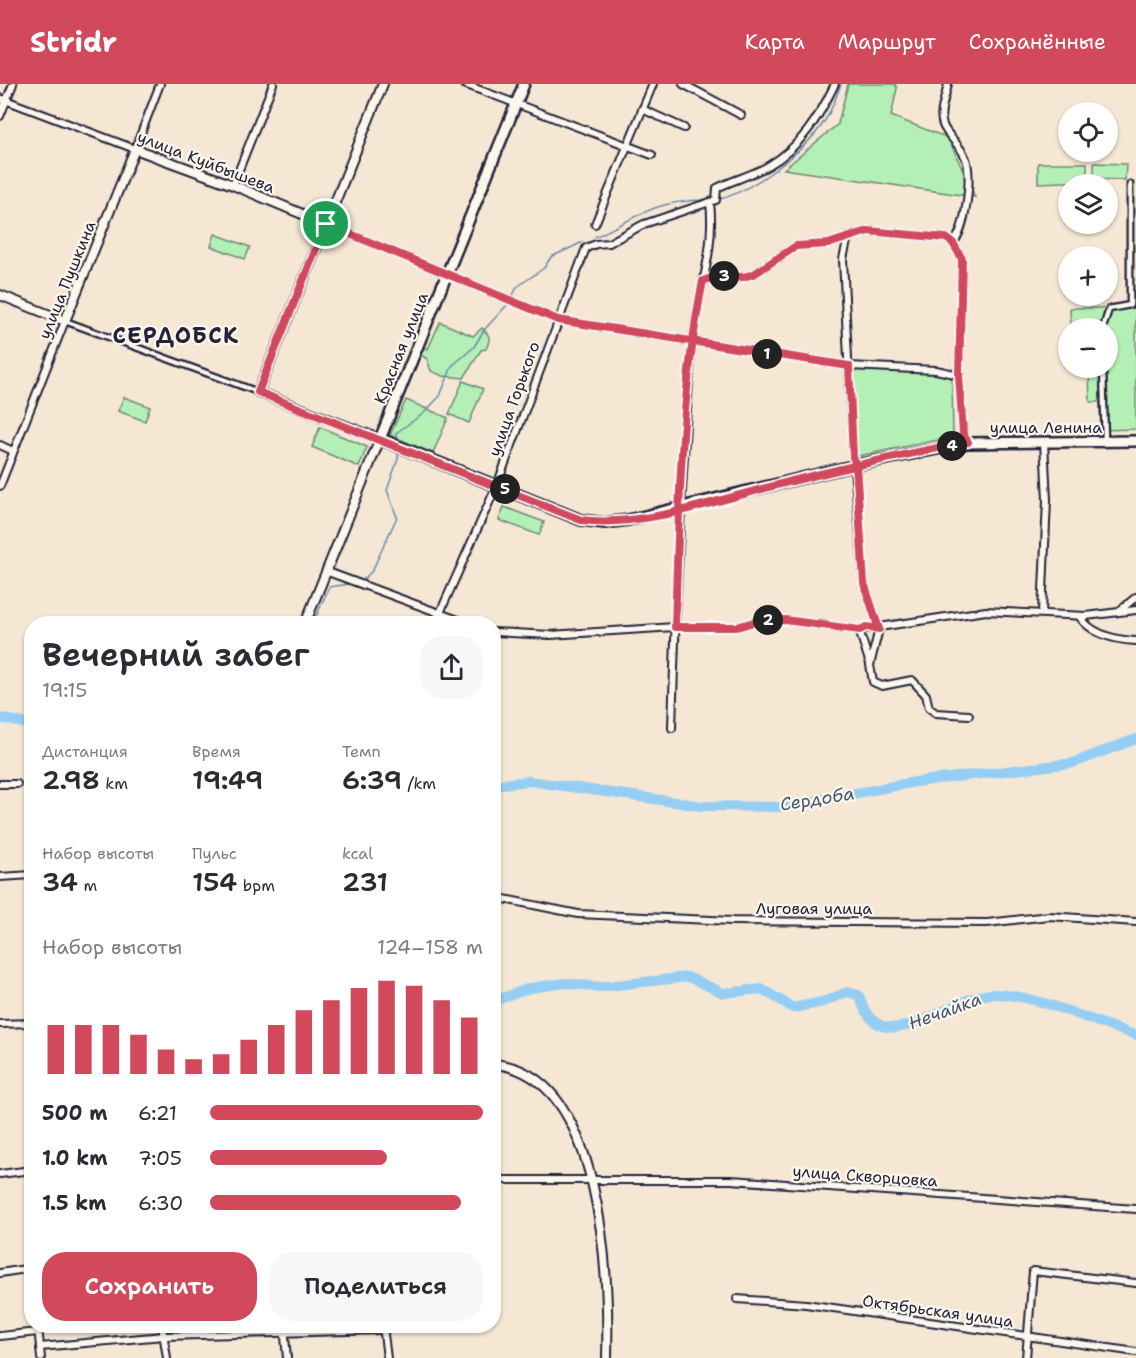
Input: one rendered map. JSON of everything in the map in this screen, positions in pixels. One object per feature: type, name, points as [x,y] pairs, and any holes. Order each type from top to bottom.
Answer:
[{"type":"main road","name":"Красная улица","points":[[380,439],[524,84]]},
{"type":"main road","name":"улица Ленина","points":[[380,439],[581,520],[605,523],[679,509],[856,465],[968,442],[1136,441]]},
{"type":"street","points":[[0,116],[3,100],[13,84]]},
{"type":"street","name":"улица Пушкина","points":[[0,486],[160,84]]},
{"type":"street","points":[[233,185],[273,84]]},
{"type":"street","points":[[258,392],[383,84]]},
{"type":"street","points":[[464,84],[652,155]]},
{"type":"street","points":[[595,224],[626,144],[653,84]]},
{"type":"street","points":[[683,84],[741,115]]},
{"type":"street","points":[[672,728],[679,509],[692,342],[708,256],[712,202],[717,188],[767,167],[798,142],[819,116],[835,84]]},
{"type":"street","points":[[948,84],[942,112],[943,125],[956,140],[966,160],[968,186],[960,236],[953,243]]},
{"type":"street","name":"улица Куйбышева","points":[[3,100],[233,185],[558,320],[849,366],[936,370],[959,375]]},
{"type":"street","points":[[642,109],[684,128]]},
{"type":"street","points":[[1106,318],[1109,309],[1130,305],[1130,184]]},
{"type":"street","name":"улица Горького","points":[[440,614],[497,485],[586,248],[609,243],[644,224],[712,202]]},
{"type":"street","points":[[703,281],[719,275],[743,277],[754,274],[796,246],[828,244],[868,231],[946,238],[953,243],[962,259],[959,375],[963,434],[968,442]]},
{"type":"street","points":[[848,237],[843,259],[864,583],[879,629],[870,664]]},
{"type":"street","name":"улица Ленина","points":[[0,295],[380,439]]},
{"type":"street","points":[[1103,378],[1105,442]]},
{"type":"street","name":"Красная улица","points":[[309,616],[380,439]]},
{"type":"street","points":[[1042,613],[1047,500],[1044,442]]},
{"type":"street","points":[[0,445],[13,451]]},
{"type":"street","points":[[328,572],[446,616]]},
{"type":"street","points":[[1116,613],[1136,597]]},
{"type":"street","points":[[501,632],[550,635],[675,627],[737,627],[757,621],[785,620],[860,630],[866,627],[879,629],[986,610],[1027,615],[1042,613],[1079,616],[1136,610]]},
{"type":"street","points":[[1079,616],[1084,623],[1101,634],[1136,642]]},
{"type":"street","points":[[860,630],[873,682],[882,686],[912,680],[926,695],[929,708],[936,713],[969,716]]},
{"type":"street","points":[[0,784],[17,784]]},
{"type":"street","points":[[0,878],[24,876]]},
{"type":"street","name":"Луговая улица","points":[[501,898],[578,915],[721,920],[987,923],[1049,916],[1136,922]]},
{"type":"street","points":[[0,1024],[24,1023]]},
{"type":"street","points":[[501,1066],[517,1069],[532,1077],[553,1097],[572,1126],[592,1180],[607,1285],[607,1358]]},
{"type":"street","points":[[0,1174],[24,1171]]},
{"type":"street","name":"улица Скворцовка","points":[[501,1180],[731,1179],[1136,1209]]},
{"type":"street","points":[[0,1273],[24,1269]]},
{"type":"street","points":[[1026,1358],[1033,1272],[1136,1283]]},
{"type":"street","name":"Октябрьская улица","points":[[736,1299],[806,1304],[1136,1352]]},
{"type":"street","points":[[0,1336],[24,1332]]},
{"type":"street","points":[[38,1333],[41,1358]]},
{"type":"street","points":[[163,1333],[167,1358]]},
{"type":"street","points":[[40,1347],[216,1333]]},
{"type":"street","points":[[285,1333],[287,1358]]},
{"type":"street","points":[[384,1333],[387,1358]]},
{"type":"green space","points":[[848,84],[895,84],[897,88],[891,116],[948,138],[975,197],[784,169],[838,124]]},
{"type":"green space","points":[[1038,163],[1087,163],[1087,174],[1058,174],[1058,182],[1038,183]]},
{"type":"green space","points":[[1094,163],[1126,164],[1125,180],[1118,180],[1118,174],[1094,174]]},
{"type":"green space","points":[[215,234],[250,247],[245,259],[211,246]]},
{"type":"green space","points":[[1070,308],[1136,308],[1136,429],[1101,430],[1100,402],[1090,402],[1089,378],[1118,378],[1118,318],[1070,318]]},
{"type":"green space","points":[[440,322],[473,336],[482,328],[488,335],[486,349],[481,350],[464,378],[443,376],[431,371],[427,359],[419,354],[422,347],[428,349]]},
{"type":"green space","points":[[852,370],[941,374],[952,378],[953,437],[853,457]]},
{"type":"green space","points":[[463,381],[483,389],[469,423],[449,414]]},
{"type":"green space","points":[[124,397],[150,407],[145,421],[118,411]]},
{"type":"green space","points":[[406,400],[448,418],[433,453],[390,435]]},
{"type":"green space","points":[[320,427],[367,447],[359,467],[312,447]]},
{"type":"green space","points":[[504,507],[544,522],[539,535],[499,520]]},
{"type":"waterway","points":[[717,200],[731,196],[761,180],[804,146],[827,118],[841,84]]},
{"type":"waterway","points":[[595,237],[647,211],[672,203],[706,200]]},
{"type":"waterway","points":[[511,299],[517,287],[544,268],[551,257],[583,242]]},
{"type":"waterway","points":[[396,440],[396,433],[424,413],[440,396],[452,366],[474,347],[484,330],[509,303]]},
{"type":"waterway","points":[[363,580],[372,571],[397,517],[387,490],[398,459],[398,452]]},
{"type":"waterway","points":[[316,616],[329,587],[350,584]]},
{"type":"waterway","name":"Сердоба","points":[[0,718],[24,723]]},
{"type":"waterway","name":"Сердоба","points":[[501,784],[529,781],[702,806],[783,807],[915,782],[1073,763],[1136,739]]},
{"type":"waterway","name":"Нечайка","points":[[501,998],[530,988],[565,983],[599,987],[688,977],[723,993],[762,989],[793,1008],[823,1002],[847,992],[859,995],[869,1016],[883,1026],[900,1027],[918,1022],[977,997],[995,994],[1049,1004],[1136,1035]]},
{"type":"district","name":"СЕРДОБСК","points":[[176,335]]},
{"type":"route","points":[[326,224],[258,392],[581,520],[605,523],[679,509],[856,465],[968,442],[963,434],[959,375],[962,259],[953,243],[946,238],[868,231],[828,244],[796,246],[754,274],[743,277],[719,275],[703,281],[692,342],[679,509],[675,627],[737,627],[757,621],[785,620],[860,630],[866,627],[879,629],[864,583],[856,465],[853,457],[849,366],[692,342],[558,320],[326,224]]}]
